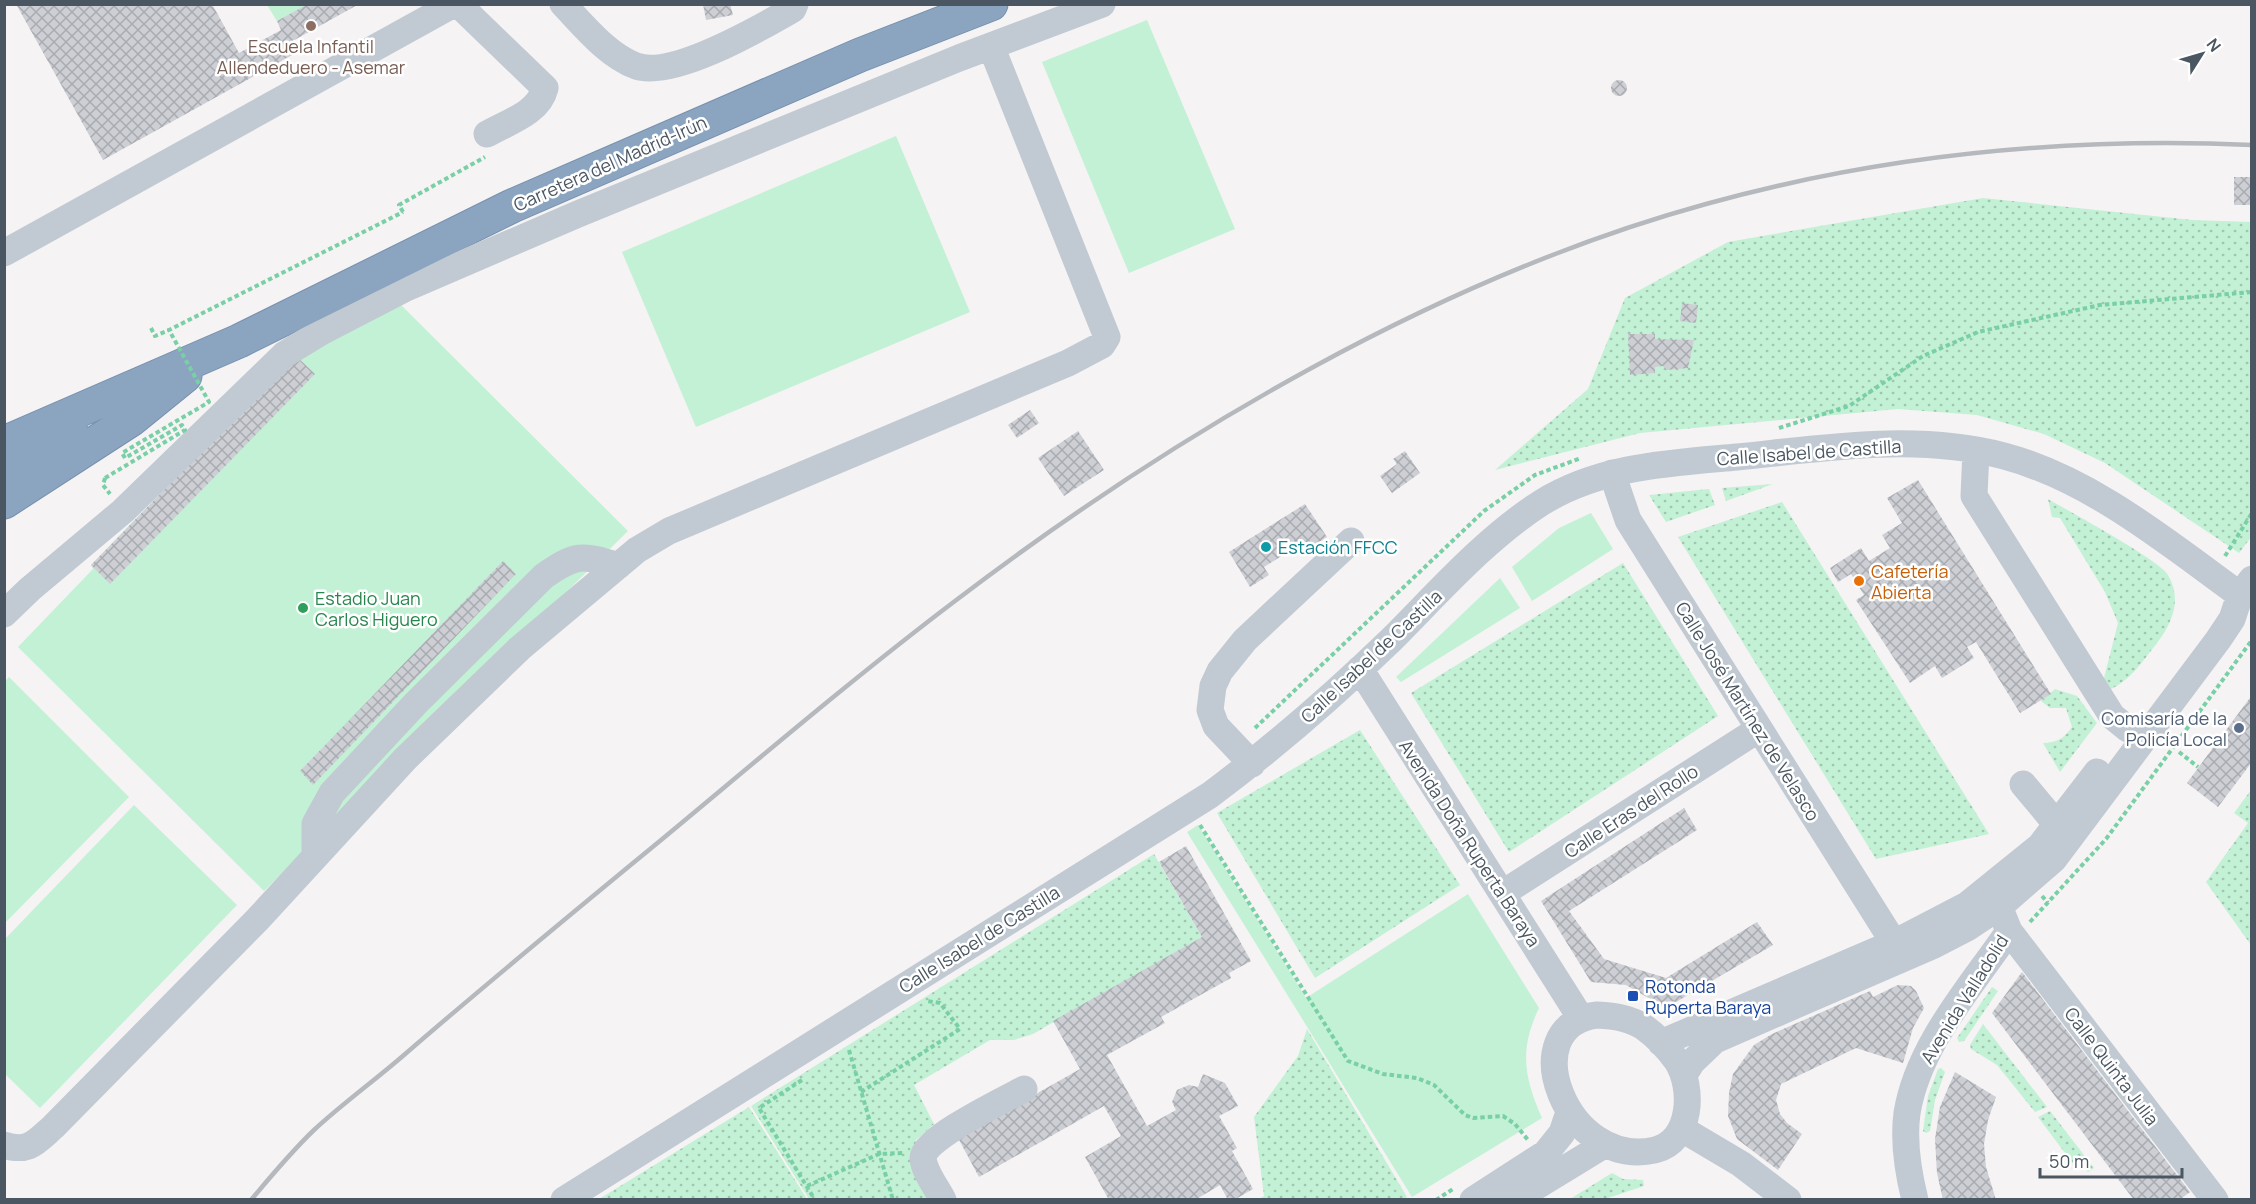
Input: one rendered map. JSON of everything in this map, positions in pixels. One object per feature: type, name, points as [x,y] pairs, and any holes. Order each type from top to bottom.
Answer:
[{"type":"highway","name":"Carretera del Madrid-Irún","points":[[239,341],[512,206],[860,55],[991,4]]},
{"type":"highway","points":[[4,471],[239,341]]},
{"type":"highway","points":[[4,443],[239,341]]},
{"type":"highway","points":[[4,502],[132,419],[203,361]]},
{"type":"street","points":[[4,253],[456,4],[545,88],[543,98],[532,110],[490,132]]},
{"type":"street","points":[[562,4],[602,44],[635,66],[653,70],[734,43],[793,9],[795,4]]},
{"type":"street","points":[[4,614],[30,589],[123,512],[285,354],[323,331],[406,288],[568,219],[991,46],[1102,4]]},
{"type":"street","points":[[4,1145],[18,1150],[31,1146],[53,1127],[257,920],[405,759],[519,648],[618,566],[669,531],[1068,363],[1102,345],[1107,337],[1052,183],[991,46]]},
{"type":"street","name":"Calle Isabel de Castilla","points":[[564,1200],[1210,795],[1252,764],[1360,669],[1486,547],[1520,518],[1571,487],[1612,473],[1666,464],[1862,444],[1920,444],[1976,450],[2007,457],[2068,481],[2246,587]]},
{"type":"street","points":[[1976,450],[1974,496],[2112,716],[2128,729]]},
{"type":"street","name":"Calle José Martínez de Velasco","points":[[1612,473],[1628,520],[1893,943]]},
{"type":"street","points":[[1252,764],[1216,726],[1210,710],[1213,686],[1220,671],[1245,640],[1351,541]]},
{"type":"street","points":[[315,857],[315,824],[332,793],[416,703],[544,576],[566,561],[586,555],[618,566]]},
{"type":"street","points":[[1661,1043],[1893,943],[1967,904],[1991,888],[2040,846],[2058,826],[2215,611],[2246,587]]},
{"type":"street","points":[[1684,1075],[1699,1053],[1715,1040],[1934,945],[1967,928],[2030,882],[2076,834],[2135,749],[2232,620],[2246,587]]},
{"type":"street","name":"Avenida Doña Ruperta Baraya","points":[[1360,669],[1580,1017]]},
{"type":"street","name":"Calle Eras del Rollo","points":[[1503,893],[1759,729]]},
{"type":"street","points":[[2023,784],[2058,826]]},
{"type":"street","name":"Avenida Valladolid","points":[[1915,1200],[1906,1150],[1907,1116],[1912,1091],[1920,1068],[1939,1033],[2016,941],[2000,906]]},
{"type":"street","name":"Calle Quinta Julia","points":[[2016,941],[2215,1200]]},
{"type":"street","points":[[1597,1015],[1623,1018],[1646,1029],[1661,1043],[1676,1060],[1684,1075],[1687,1109],[1682,1129],[1670,1143],[1658,1149],[1626,1151],[1604,1145],[1583,1130],[1569,1112],[1556,1080],[1554,1060],[1560,1040],[1568,1028],[1580,1017],[1597,1015]]},
{"type":"street","points":[[944,1200],[926,1167],[923,1155],[938,1138],[1024,1089]]},
{"type":"street","points":[[1464,1194],[1546,1154],[1562,1133],[1569,1112]]},
{"type":"street","points":[[1682,1129],[1742,1164],[1788,1200]]},
{"type":"street","points":[[1516,1199],[1604,1145]]},
{"type":"path","points":[[151,328],[155,336],[169,330],[403,212],[399,205],[502,148],[490,132]]},
{"type":"path","points":[[1778,429],[1849,406],[1923,356],[1978,332],[2100,305],[2252,292]]},
{"type":"path","points":[[105,478],[185,430],[182,425],[125,458],[122,453],[209,402],[169,330]]},
{"type":"path","points":[[2225,556],[2252,513]]},
{"type":"path","points":[[2016,941],[2031,939],[2028,925],[2106,839],[2252,640]]},
{"type":"path","points":[[2179,752],[2198,767]]},
{"type":"path","points":[[1210,795],[1214,803],[1212,809],[1199,821],[1201,829],[1348,1060],[1383,1074],[1418,1078],[1434,1085],[1465,1115],[1473,1118],[1503,1116],[1515,1124],[1529,1142]]},
{"type":"path","points":[[2030,882],[2048,903]]},
{"type":"path","points":[[861,1092],[960,1029],[940,1003],[929,1000],[919,1006]]},
{"type":"path","points":[[839,1057],[859,1044]]},
{"type":"path","points":[[849,1050],[893,1200]]},
{"type":"path","points":[[809,1076],[759,1108],[815,1200]]},
{"type":"path","points":[[1520,1148],[1538,1136]]},
{"type":"path","points":[[807,1186],[879,1154],[923,1155]]},
{"type":"path","points":[[1436,1200],[1464,1194]]},
{"type":"green space","points":[[267,5],[308,5],[277,21]]},
{"type":"green space","points":[[1147,20],[1235,229],[1129,273],[1042,62]]},
{"type":"green space","points":[[896,136],[970,312],[696,427],[622,252]]},
{"type":"green space","points":[[1983,198],[2192,220],[2251,222],[2252,536],[2239,553],[2105,463],[2044,434],[1977,415],[1898,409],[1640,433],[1495,470],[1588,389],[1625,298],[1728,242]]},
{"type":"green space","name":"Estadio Juan Carlos Higuero","points":[[399,303],[628,531],[264,891],[18,647],[93,569],[91,565],[295,355]]},
{"type":"green space","points":[[1773,484],[1726,501],[1722,488]]},
{"type":"green space","points":[[1709,489],[1715,505],[1666,522],[1649,495]]},
{"type":"green space","points":[[2048,499],[2149,559],[2162,568],[2172,584],[2174,610],[2163,635],[2130,676],[2109,690],[2103,682],[2118,623],[2105,592],[2060,518],[2052,517]]},
{"type":"green space","points":[[1782,502],[1989,834],[1876,859],[1678,537]]},
{"type":"green space","points":[[1591,513],[1613,549],[1532,601],[1512,567],[1559,528]]},
{"type":"green space","points":[[1623,563],[1718,716],[1509,852],[1411,693]]},
{"type":"green space","points":[[1500,578],[1520,608],[1401,682],[1396,677]]},
{"type":"green space","points":[[9,677],[129,797],[5,923],[4,682]]},
{"type":"green space","points":[[2055,689],[2077,696],[2097,723],[2060,772],[2043,743],[2060,739],[2072,727],[2066,708],[2050,708],[2041,701]]},
{"type":"green space","points":[[1360,730],[1460,885],[1315,978],[1217,813]]},
{"type":"green space","points":[[2251,790],[2251,945],[2206,882],[2248,823],[2234,813]]},
{"type":"green space","points":[[134,805],[237,905],[40,1108],[5,1074],[5,939]]},
{"type":"green space","points":[[1198,825],[1306,998],[1468,894],[1539,1008],[1528,1037],[1526,1063],[1531,1089],[1542,1118],[1412,1197],[1187,832]]},
{"type":"green space","points":[[1154,854],[1202,937],[1033,1034],[1014,1040],[990,1040],[914,1085],[934,1124],[916,1140],[916,1163],[936,1199],[809,1199],[751,1106]]},
{"type":"green space","points":[[1992,987],[1998,991],[1964,1041],[1959,1042],[1957,1038]]},
{"type":"green space","points":[[1983,1024],[2047,1107],[2035,1112],[1997,1065],[1971,1049],[1970,1045]]},
{"type":"green space","points":[[1307,1029],[1407,1197],[1403,1199],[1259,1199],[1264,1196],[1254,1117],[1298,1056]]},
{"type":"green space","points":[[1941,1068],[1945,1072],[1935,1100],[1930,1131],[1926,1133],[1923,1131],[1928,1096],[1938,1069]]},
{"type":"green space","points":[[749,1107],[807,1199],[599,1199]]},
{"type":"green space","points":[[2050,1111],[2094,1168],[2088,1172],[2085,1169],[2077,1169],[2038,1117]]},
{"type":"green space","points":[[1612,1173],[1623,1179],[1643,1180],[1644,1186],[1605,1199],[1570,1199]]},
{"type":"building","points":[[16,4],[212,4],[239,53],[281,30],[277,21],[308,4],[359,4],[289,43],[294,54],[103,160]]},
{"type":"building","points":[[703,4],[730,4],[733,15],[706,20]]},
{"type":"building","points":[[1616,80],[1622,80],[1627,88],[1625,94],[1616,96],[1611,91],[1611,85]]},
{"type":"building","points":[[2234,177],[2252,177],[2252,205],[2234,205]]},
{"type":"building","points":[[1682,303],[1698,305],[1696,323],[1680,321]]},
{"type":"building","points":[[1628,334],[1655,334],[1655,339],[1694,340],[1688,368],[1667,370],[1663,366],[1655,367],[1655,373],[1630,375]]},
{"type":"building","points":[[295,355],[315,374],[110,584],[91,565]]},
{"type":"building","points":[[1030,410],[1039,423],[1017,438],[1008,425]]},
{"type":"building","points":[[1078,431],[1104,470],[1064,496],[1038,458]]},
{"type":"building","points":[[1405,451],[1420,473],[1392,493],[1380,476],[1397,464],[1393,459]]},
{"type":"building","points":[[1918,480],[2051,694],[2020,713],[1976,642],[1967,647],[1974,658],[1942,678],[1935,666],[1910,683],[1856,600],[1864,595],[1851,574],[1838,582],[1830,568],[1861,548],[1869,561],[1890,548],[1882,535],[1902,523],[1887,498]]},
{"type":"building","name":"Estación FFCC","points":[[1305,504],[1327,537],[1306,550],[1302,543],[1264,567],[1269,575],[1250,587],[1229,552]]},
{"type":"building","points":[[503,561],[516,574],[313,785],[300,771]]},
{"type":"building","name":"Comisaría de la Policía Local","points":[[2252,695],[2252,762],[2218,807],[2187,783]]},
{"type":"building","points":[[1684,808],[1697,830],[1569,911],[1604,959],[1666,978],[1757,922],[1773,945],[1666,1008],[1626,985],[1591,982],[1541,901]]},
{"type":"building","points":[[1186,846],[1251,961],[1229,973],[1231,978],[1161,1017],[1165,1023],[1107,1055],[1147,1126],[1176,1110],[1172,1102],[1177,1090],[1189,1085],[1198,1087],[1203,1074],[1225,1083],[1238,1106],[1219,1116],[1237,1148],[1232,1151],[1253,1189],[1234,1200],[1228,1200],[1220,1185],[1195,1200],[1109,1200],[1085,1157],[1121,1136],[1104,1106],[979,1177],[958,1138],[1080,1069],[1053,1021],[1202,937],[1159,862]]},
{"type":"building","points":[[2022,972],[2190,1192],[2182,1198],[2134,1200],[1992,1013]]},
{"type":"building","points":[[1898,985],[1911,986],[1924,1008],[1913,1028],[1903,1063],[1856,1048],[1781,1084],[1776,1100],[1780,1114],[1787,1123],[1802,1134],[1778,1170],[1737,1139],[1728,1116],[1729,1093],[1733,1074],[1754,1045],[1772,1034],[1870,991],[1873,997]]},
{"type":"building","points":[[1955,1072],[1996,1097],[1988,1120],[1984,1144],[1986,1167],[1996,1200],[1943,1200],[1937,1173],[1935,1139],[1940,1107]]},
{"type":"railway","points":[[251,1200],[297,1147],[336,1111],[879,660],[1039,539],[1127,479],[1219,421],[1313,367],[1409,318],[1507,273],[1606,235],[1706,204],[1773,187],[1908,162],[2045,147],[2183,143],[2252,145]]},
{"type":"place","name":"Escuela Infantil Allendeduero - Asemar","points":[[311,26]]},
{"type":"place","name":"Estación FFCC","points":[[1266,547]]},
{"type":"place","name":"Cafetería Abierta","points":[[1859,581]]},
{"type":"place","name":"Estadio Juan Carlos Higuero","points":[[303,608]]},
{"type":"place","name":"Comisaría de la Policía Local","points":[[2239,728]]},
{"type":"place","name":"Rotonda Ruperta Baraya","points":[[1633,996]]}]
